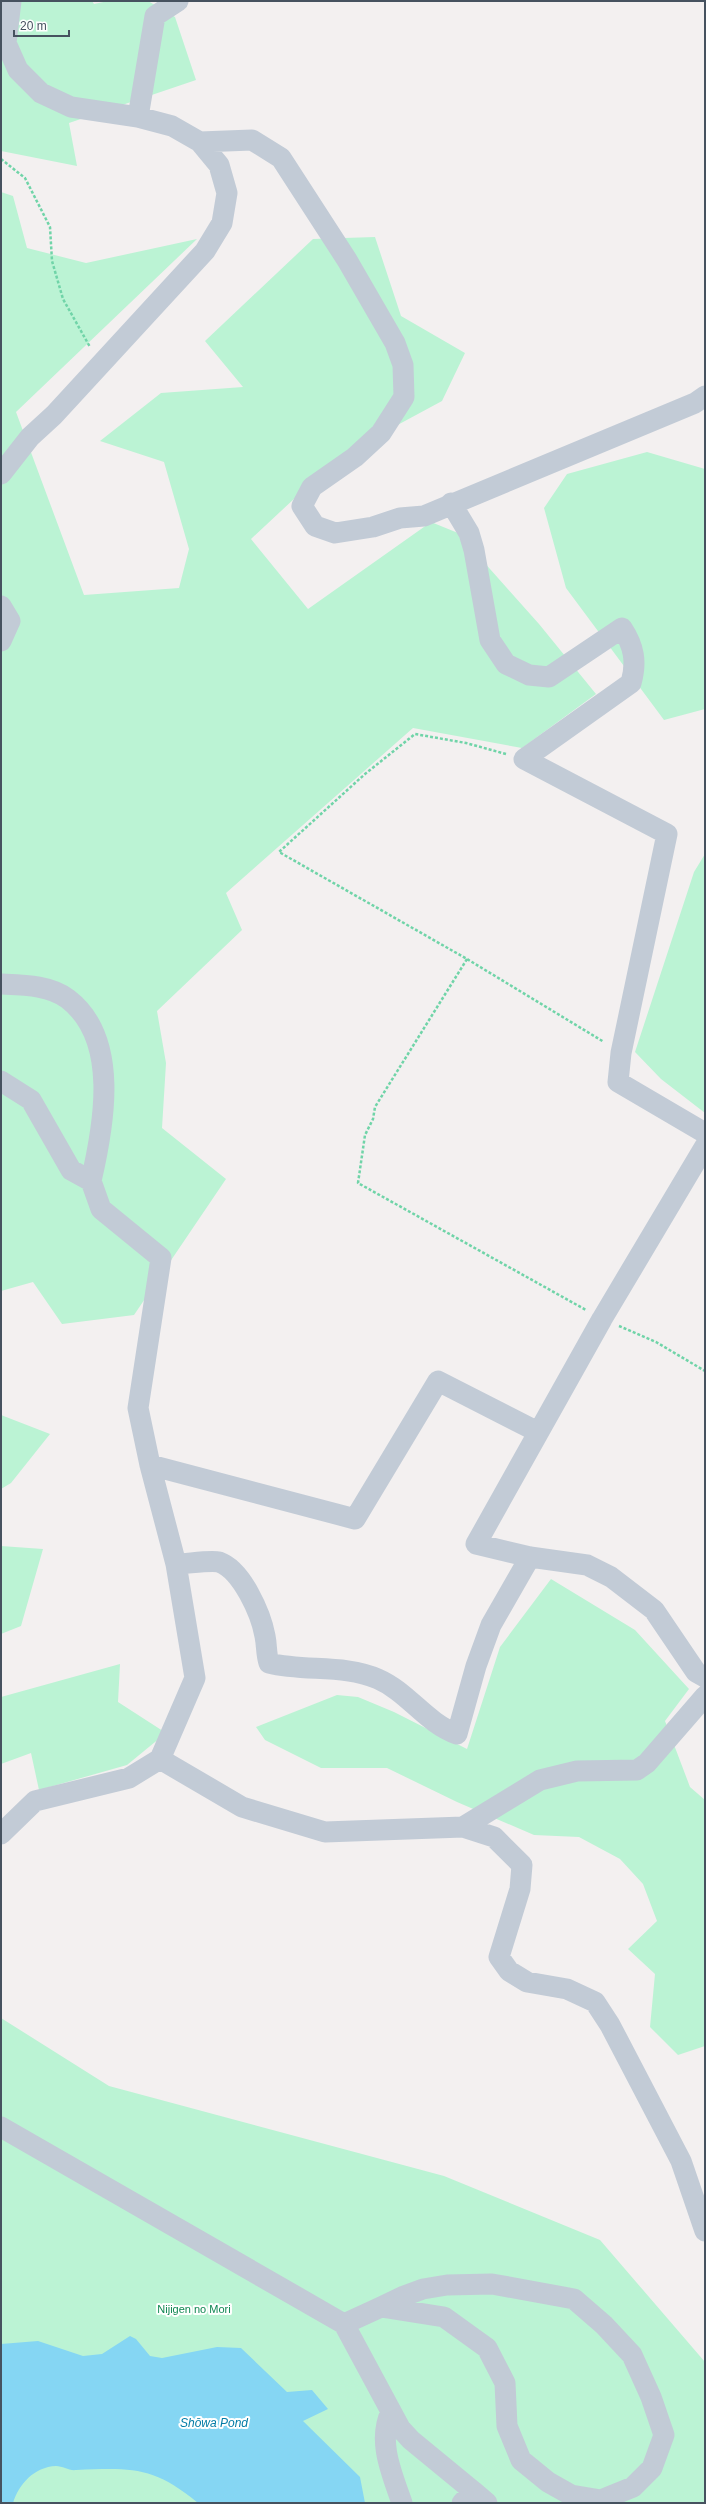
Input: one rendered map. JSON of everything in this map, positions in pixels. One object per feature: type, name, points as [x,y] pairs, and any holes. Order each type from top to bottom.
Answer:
[{"type":"street","points":[[1,474],[30,438],[54,415],[201,256],[222,223],[227,193],[219,165],[200,142],[172,126],[138,117],[71,107],[41,93],[18,70],[6,43],[11,1]]},
{"type":"street","points":[[138,117],[155,16],[178,1]]},
{"type":"street","points":[[200,142],[252,140],[282,158],[347,260],[395,343],[403,365],[404,397],[381,433],[355,457],[312,486],[302,506],[315,526],[335,533],[374,527],[400,518],[424,516],[695,403],[705,396]]},
{"type":"street","points":[[451,504],[469,533],[474,550],[490,640],[506,664],[529,675],[549,677],[622,628],[631,642],[634,671],[630,683],[524,759],[667,834],[621,1053],[618,1082],[705,1133]]},
{"type":"street","points":[[1,606],[10,620],[1,641]]},
{"type":"street","points":[[1,984],[48,989],[68,998],[90,1021],[100,1045],[104,1095],[101,1138],[91,1181],[101,1209],[161,1258],[138,1408],[150,1466],[176,1564],[195,1678],[160,1758],[129,1778],[34,1801],[1,1834]]},
{"type":"street","points":[[1,1081],[31,1100],[71,1170],[91,1181]]},
{"type":"street","points":[[705,1146],[602,1319],[476,1544],[530,1557],[586,1565],[611,1577],[654,1610],[696,1672],[705,1677]]},
{"type":"street","points":[[150,1466],[355,1519],[438,1380],[538,1432]]},
{"type":"street","points":[[176,1564],[219,1562],[236,1574],[253,1600],[266,1637],[265,1651],[269,1663],[289,1668],[355,1671],[376,1678],[394,1686],[444,1729],[457,1734],[476,1666],[491,1625],[530,1557]]},
{"type":"street","points":[[463,1827],[540,1780],[577,1771],[637,1770],[647,1764],[705,1696]]},
{"type":"street","points":[[160,1758],[242,1807],[325,1832],[463,1827],[494,1837],[522,1865],[520,1889],[499,1957],[508,1971],[527,1982],[567,1989],[595,2002],[610,2025],[681,2161],[705,2231]]},
{"type":"street","points":[[1,2127],[344,2324],[390,2412],[411,2440],[474,2499]]},
{"type":"street","points":[[344,2324],[381,2307],[424,2289],[468,2283],[507,2286],[574,2299],[604,2325],[632,2354],[651,2397],[664,2435],[652,2468],[633,2487],[601,2500],[570,2495],[548,2482],[521,2460],[507,2426],[505,2384],[487,2348],[444,2317],[381,2307]]},
{"type":"street","points":[[390,2412],[386,2422],[386,2447],[402,2503]]},
{"type":"path","points":[[1,158],[25,178],[50,227],[52,261],[63,299],[100,365]]},
{"type":"path","points":[[524,759],[466,743],[415,734],[365,774],[280,852],[467,959],[621,1053]]},
{"type":"path","points":[[467,959],[375,1107],[373,1119],[365,1135],[358,1183],[602,1319],[656,1342],[705,1372]]},
{"type":"green space","points":[[1,1],[92,1],[94,4],[108,1],[148,1],[175,17],[196,80],[69,123],[77,166],[1,151]]},
{"type":"green space","points":[[1,192],[13,196],[27,248],[86,263],[197,239],[16,412],[84,595],[179,588],[189,549],[164,462],[100,441],[161,393],[243,387],[205,341],[313,239],[375,237],[401,316],[465,353],[442,401],[340,456],[251,539],[308,609],[431,522],[458,533],[539,624],[596,694],[522,748],[413,728],[226,893],[242,930],[157,1011],[166,1063],[162,1128],[226,1179],[134,1315],[62,1324],[33,1282],[1,1291]]},
{"type":"green space","points":[[647,452],[705,469],[705,709],[664,720],[566,588],[544,508],[567,474]]},
{"type":"green space","points":[[705,854],[705,1113],[661,1079],[635,1052],[694,872]]},
{"type":"green space","points":[[1,1415],[50,1434],[11,1483],[1,1489]]},
{"type":"green space","points":[[1,1546],[43,1549],[21,1626],[1,1634]]},
{"type":"green space","points":[[551,1579],[635,1630],[689,1689],[665,1721],[690,1787],[705,1800],[705,2046],[678,2055],[650,2027],[655,1974],[628,1949],[657,1921],[643,1884],[620,1859],[579,1837],[534,1835],[457,1802],[387,1768],[321,1768],[265,1740],[256,1727],[337,1695],[358,1697],[394,1712],[467,1749],[500,1647]]},
{"type":"green space","points":[[120,1664],[118,1702],[166,1733],[127,1765],[39,1790],[31,1753],[1,1764],[1,1697]]},
{"type":"green space","name":"Nijigen no Mori","points":[[1,2018],[109,2086],[444,2176],[600,2240],[705,2362],[705,2503],[1,2503]]},
{"type":"water","name":"Shōwa Pond","points":[[130,2336],[136,2339],[150,2356],[162,2358],[217,2347],[241,2348],[287,2392],[312,2390],[328,2409],[303,2421],[360,2477],[365,2503],[198,2503],[168,2482],[141,2472],[112,2469],[73,2470],[56,2466],[48,2467],[34,2473],[28,2478],[19,2489],[13,2503],[1,2503],[1,2344],[38,2341],[83,2356],[102,2354]]}]
